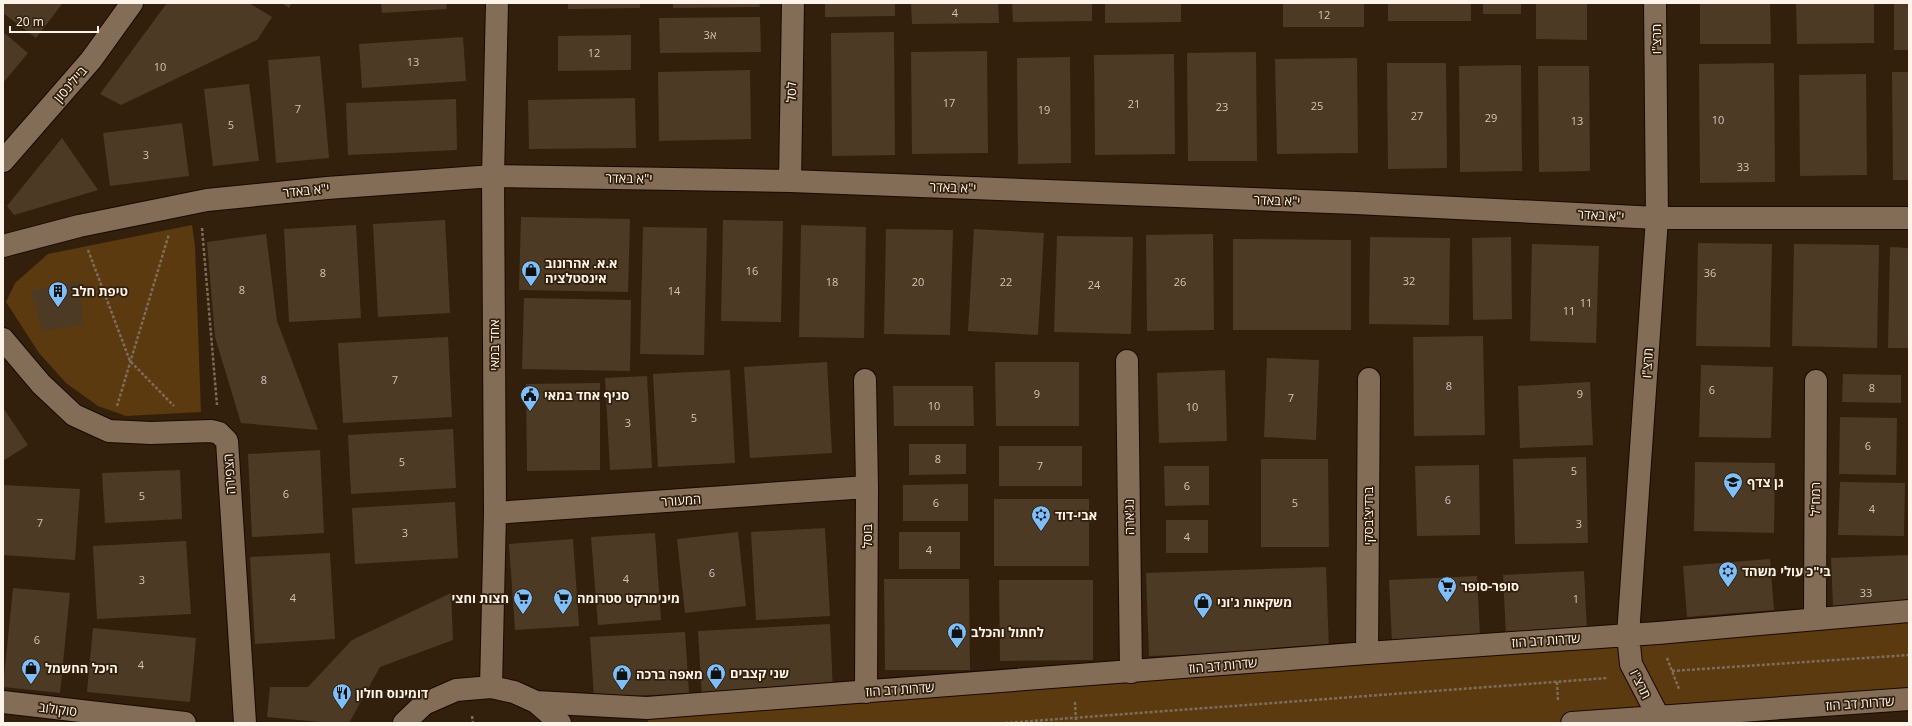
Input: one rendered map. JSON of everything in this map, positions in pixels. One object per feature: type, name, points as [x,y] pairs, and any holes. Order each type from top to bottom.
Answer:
[{"type":"street","name":"ביילינסון","points":[[3,161],[91,60],[132,3]]},
{"type":"street","name":"אחד במאי","points":[[491,688],[495,512],[493,176],[497,3]]},
{"type":"street","name":"לסל","points":[[790,180],[792,3]]},
{"type":"street","name":"תרצ\"ו","points":[[1655,3],[1657,218],[1628,635],[1632,664],[1658,716]]},
{"type":"street","name":"י\"א באדר","points":[[3,246],[79,226],[201,201],[327,188],[493,176],[790,180],[1356,203],[1657,218],[1909,218]]},
{"type":"street","points":[[3,339],[41,384],[74,415],[109,431],[152,433],[209,432]]},
{"type":"street","name":"נג'ארה","points":[[1127,361],[1131,672]]},
{"type":"street","name":"ברדיצ'בסקי","points":[[1367,653],[1369,379]]},
{"type":"street","name":"בוסל","points":[[865,380],[867,488],[866,692]]},
{"type":"street","name":"רמח\"ל","points":[[1815,618],[1816,381]]},
{"type":"street","name":"הצפירה","points":[[209,432],[227,441],[245,723]]},
{"type":"street","name":"המעורר","points":[[495,512],[867,488]]},
{"type":"street","name":"שדרות דב הוז","points":[[536,702],[646,708],[1367,653],[1658,633],[1815,618],[1909,611]]},
{"type":"street","points":[[404,723],[424,704],[456,690],[491,688],[514,692],[536,702],[560,723]]},
{"type":"street","name":"שדרות דב הוז","points":[[1582,723],[1687,714],[1744,718],[1909,699]]},
{"type":"street","name":"סוקולוב","points":[[3,702],[185,723]]},
{"type":"path","points":[[201,201],[210,337],[209,432]]},
{"type":"path","points":[[109,431],[177,206]]},
{"type":"path","points":[[79,226],[130,361],[209,432]]},
{"type":"path","points":[[1658,633],[1687,714]]},
{"type":"path","points":[[1672,670],[1909,655]]},
{"type":"path","points":[[1005,723],[1610,678]]},
{"type":"shaded area","points":[[192,225],[195,246],[201,412],[126,416],[98,406],[66,383],[39,353],[6,302],[15,283],[48,254]]},
{"type":"shaded area","points":[[1909,611],[1909,699],[1572,723],[648,723],[647,708]]},
{"type":"building","points":[[3,3],[62,4],[36,38],[3,13]]},
{"type":"building","points":[[167,3],[249,3],[272,17],[257,40],[121,105],[100,94]]},
{"type":"building","points":[[282,3],[292,3],[289,8]]},
{"type":"building","points":[[381,3],[446,3],[447,9],[382,13]]},
{"type":"building","points":[[568,3],[640,3],[640,8],[568,9]]},
{"type":"building","points":[[673,3],[759,3],[760,7],[673,8]]},
{"type":"building","points":[[825,3],[895,3],[895,16],[825,17]]},
{"type":"building","points":[[911,3],[998,3],[999,23],[912,24]]},
{"type":"building","points":[[1012,3],[1092,3],[1092,21],[1013,22]]},
{"type":"building","points":[[1105,3],[1181,3],[1181,22],[1105,23]]},
{"type":"building","points":[[1283,3],[1364,3],[1364,27],[1283,27]]},
{"type":"building","points":[[1388,3],[1471,3],[1471,21],[1388,21]]},
{"type":"building","points":[[1483,3],[1521,3],[1521,14],[1483,14]]},
{"type":"building","points":[[1536,3],[1587,3],[1587,40],[1536,39]]},
{"type":"building","points":[[1700,3],[1770,3],[1771,44],[1700,44]]},
{"type":"building","points":[[1796,3],[1874,3],[1874,43],[1797,44]]},
{"type":"building","points":[[1894,3],[1909,3],[1909,50],[1894,50]]},
{"type":"building","points":[[760,17],[761,52],[660,53],[659,18]]},
{"type":"building","points":[[3,32],[28,53],[3,83]]},
{"type":"building","points":[[894,32],[895,155],[832,156],[831,33]]},
{"type":"building","points":[[631,35],[631,70],[558,71],[558,36]]},
{"type":"building","points":[[463,37],[466,81],[362,88],[359,44]]},
{"type":"building","points":[[987,51],[988,153],[912,154],[911,52]]},
{"type":"building","points":[[1256,52],[1257,161],[1188,161],[1187,53]]},
{"type":"building","points":[[1174,54],[1175,154],[1095,155],[1094,55]]},
{"type":"building","points":[[320,56],[329,158],[276,163],[268,60]]},
{"type":"building","points":[[1070,57],[1071,163],[1018,164],[1017,58]]},
{"type":"building","points":[[1357,58],[1358,153],[1277,154],[1275,59]]},
{"type":"building","points":[[1387,63],[1446,63],[1447,168],[1388,169]]},
{"type":"building","points":[[1774,63],[1775,182],[1700,183],[1699,64]]},
{"type":"building","points":[[1521,65],[1522,171],[1460,172],[1459,66]]},
{"type":"building","points":[[1538,66],[1589,66],[1590,171],[1539,172]]},
{"type":"building","points":[[750,70],[751,139],[659,141],[658,72]]},
{"type":"building","points":[[1892,72],[1909,72],[1909,180],[1893,180]]},
{"type":"building","points":[[1866,74],[1867,175],[1800,176],[1799,75]]},
{"type":"building","points":[[249,84],[259,161],[213,166],[204,89]]},
{"type":"building","points":[[635,98],[636,148],[529,149],[528,100]]},
{"type":"building","points":[[456,99],[457,150],[348,155],[346,103]]},
{"type":"building","points":[[182,123],[189,176],[110,186],[103,133]]},
{"type":"building","points":[[62,138],[98,190],[14,215],[7,206]]},
{"type":"building","points":[[521,217],[630,219],[628,292],[519,290]]},
{"type":"building","points":[[445,220],[450,313],[378,317],[373,224]]},
{"type":"building","points":[[723,220],[783,221],[781,322],[721,321]]},
{"type":"building","points":[[356,225],[361,318],[289,322],[284,229]]},
{"type":"building","points":[[801,225],[866,227],[864,338],[799,337]]},
{"type":"building","points":[[643,227],[707,228],[704,355],[640,354]]},
{"type":"building","points":[[886,229],[953,230],[950,335],[884,334]]},
{"type":"building","points":[[974,229],[1044,233],[1038,335],[968,331]]},
{"type":"building","points":[[266,234],[277,321],[318,430],[241,423],[215,337],[207,242]]},
{"type":"building","points":[[1213,234],[1214,330],[1147,331],[1146,235]]},
{"type":"building","points":[[1057,236],[1133,237],[1131,334],[1054,332]]},
{"type":"building","points":[[1370,237],[1450,238],[1449,325],[1369,324]]},
{"type":"building","points":[[1511,237],[1512,319],[1473,320],[1472,238]]},
{"type":"building","points":[[1233,239],[1351,240],[1351,330],[1233,330]]},
{"type":"building","points":[[1698,243],[1772,244],[1770,347],[1696,346]]},
{"type":"building","points":[[1532,244],[1599,246],[1596,343],[1530,341]]},
{"type":"building","points":[[1794,244],[1879,245],[1877,348],[1792,346]]},
{"type":"building","points":[[1890,247],[1909,248],[1909,348],[1888,348]]},
{"type":"building","name":"טיפת חלב","points":[[79,281],[83,324],[42,331],[31,291]]},
{"type":"building","points":[[524,298],[631,300],[630,371],[522,369]]},
{"type":"building","points":[[1483,336],[1485,435],[1414,436],[1413,337]]},
{"type":"building","points":[[448,337],[452,417],[343,423],[338,343]]},
{"type":"building","points":[[1267,358],[1319,360],[1316,440],[1264,437]]},
{"type":"building","points":[[827,362],[832,453],[750,458],[744,367]]},
{"type":"building","points":[[995,362],[1079,362],[1079,426],[996,426]]},
{"type":"building","points":[[1701,365],[1773,367],[1771,438],[1699,437]]},
{"type":"building","points":[[730,370],[735,463],[658,467],[653,374]]},
{"type":"building","points":[[1225,370],[1227,441],[1159,443],[1157,373]]},
{"type":"building","points":[[1843,374],[1901,375],[1901,403],[1842,402]]},
{"type":"building","points":[[647,376],[652,468],[610,470],[605,378]]},
{"type":"building","points":[[1590,382],[1593,445],[1520,448],[1518,386]]},
{"type":"building","points":[[600,383],[600,470],[527,471],[526,384]]},
{"type":"building","points":[[893,386],[973,386],[974,426],[894,426]]},
{"type":"building","points":[[4,409],[28,445],[3,461],[3,410]]},
{"type":"building","points":[[1840,417],[1897,418],[1896,475],[1839,474]]},
{"type":"building","points":[[453,429],[456,488],[351,494],[348,435]]},
{"type":"building","points":[[909,444],[966,444],[966,474],[909,475]]},
{"type":"building","points":[[999,446],[1082,446],[1082,486],[999,486]]},
{"type":"building","points":[[320,450],[324,533],[252,537],[248,454]]},
{"type":"building","points":[[1586,457],[1588,543],[1515,544],[1513,459]]},
{"type":"building","points":[[1261,459],[1328,459],[1329,547],[1261,547]]},
{"type":"building","points":[[1695,462],[1775,463],[1774,533],[1694,531]]},
{"type":"building","points":[[1479,465],[1480,535],[1417,536],[1415,466]]},
{"type":"building","points":[[1164,466],[1209,466],[1209,505],[1165,506]]},
{"type":"building","points":[[180,470],[182,519],[105,523],[102,473]]},
{"type":"building","points":[[1840,482],[1905,483],[1904,536],[1838,535]]},
{"type":"building","points":[[968,484],[968,521],[903,521],[903,485]]},
{"type":"building","points":[[3,485],[80,489],[75,560],[3,555]]},
{"type":"building","name":"אבי-דוד","points":[[994,499],[1089,499],[1089,566],[994,566]]},
{"type":"building","points":[[455,502],[458,558],[355,564],[352,508]]},
{"type":"building","points":[[1166,520],[1208,520],[1208,553],[1166,553]]},
{"type":"building","points":[[825,528],[830,616],[756,620],[751,532]]},
{"type":"building","points":[[738,532],[746,606],[685,613],[677,539]]},
{"type":"building","points":[[899,532],[960,532],[960,569],[899,569]]},
{"type":"building","points":[[655,533],[661,620],[598,625],[591,537]]},
{"type":"building","points":[[573,539],[579,626],[515,630],[509,544]]},
{"type":"building","points":[[186,541],[191,614],[97,619],[93,546]]},
{"type":"building","points":[[330,553],[335,639],[255,644],[250,557]]},
{"type":"building","points":[[1909,555],[1909,603],[1833,606],[1831,558]]},
{"type":"building","name":"בי\"כ עולי משהד","points":[[1770,559],[1774,610],[1687,617],[1683,566]]},
{"type":"building","points":[[1326,567],[1329,650],[1149,656],[1146,573]]},
{"type":"building","points":[[1584,571],[1587,632],[1506,636],[1503,575]]},
{"type":"building","points":[[1477,576],[1480,637],[1392,642],[1389,580]]},
{"type":"building","points":[[884,579],[969,579],[970,670],[885,670]]},
{"type":"building","points":[[999,580],[1093,580],[1093,660],[1000,661]]},
{"type":"building","points":[[13,588],[70,593],[60,693],[3,687]]},
{"type":"building","points":[[451,593],[453,640],[380,667],[349,723],[331,723],[267,717],[270,687],[308,687],[352,640]]},
{"type":"building","points":[[830,624],[833,690],[702,698],[698,631]]},
{"type":"building","points":[[93,628],[196,638],[190,702],[87,692]]},
{"type":"building","points":[[685,632],[689,693],[594,698],[590,637]]},
{"type":"place","name":"א.א. אהרונוב אינסטלציה","points":[[531,287]]},
{"type":"place","name":"טיפת חלב","points":[[58,308]]},
{"type":"place","name":"סניף אחד במאי","points":[[530,412]]},
{"type":"place","name":"גן צדף","points":[[1733,499]]},
{"type":"place","name":"אבי-דוד","points":[[1041,532]]},
{"type":"place","name":"בי\"כ עולי משהד","points":[[1728,588]]},
{"type":"place","name":"סופר-סופר","points":[[1447,603]]},
{"type":"place","name":"חצות וחצי","points":[[523,615]]},
{"type":"place","name":"מינימרקט סטרומה","points":[[563,615]]},
{"type":"place","name":"משקאות ג'וני","points":[[1203,619]]},
{"type":"place","name":"לחתול והכלב","points":[[957,649]]},
{"type":"place","name":"היכל החשמל","points":[[31,685]]},
{"type":"place","name":"שני קצבים","points":[[716,690]]},
{"type":"place","name":"מאפה ברכה","points":[[622,691]]},
{"type":"place","name":"דומינוס חולון","points":[[342,710]]}]
